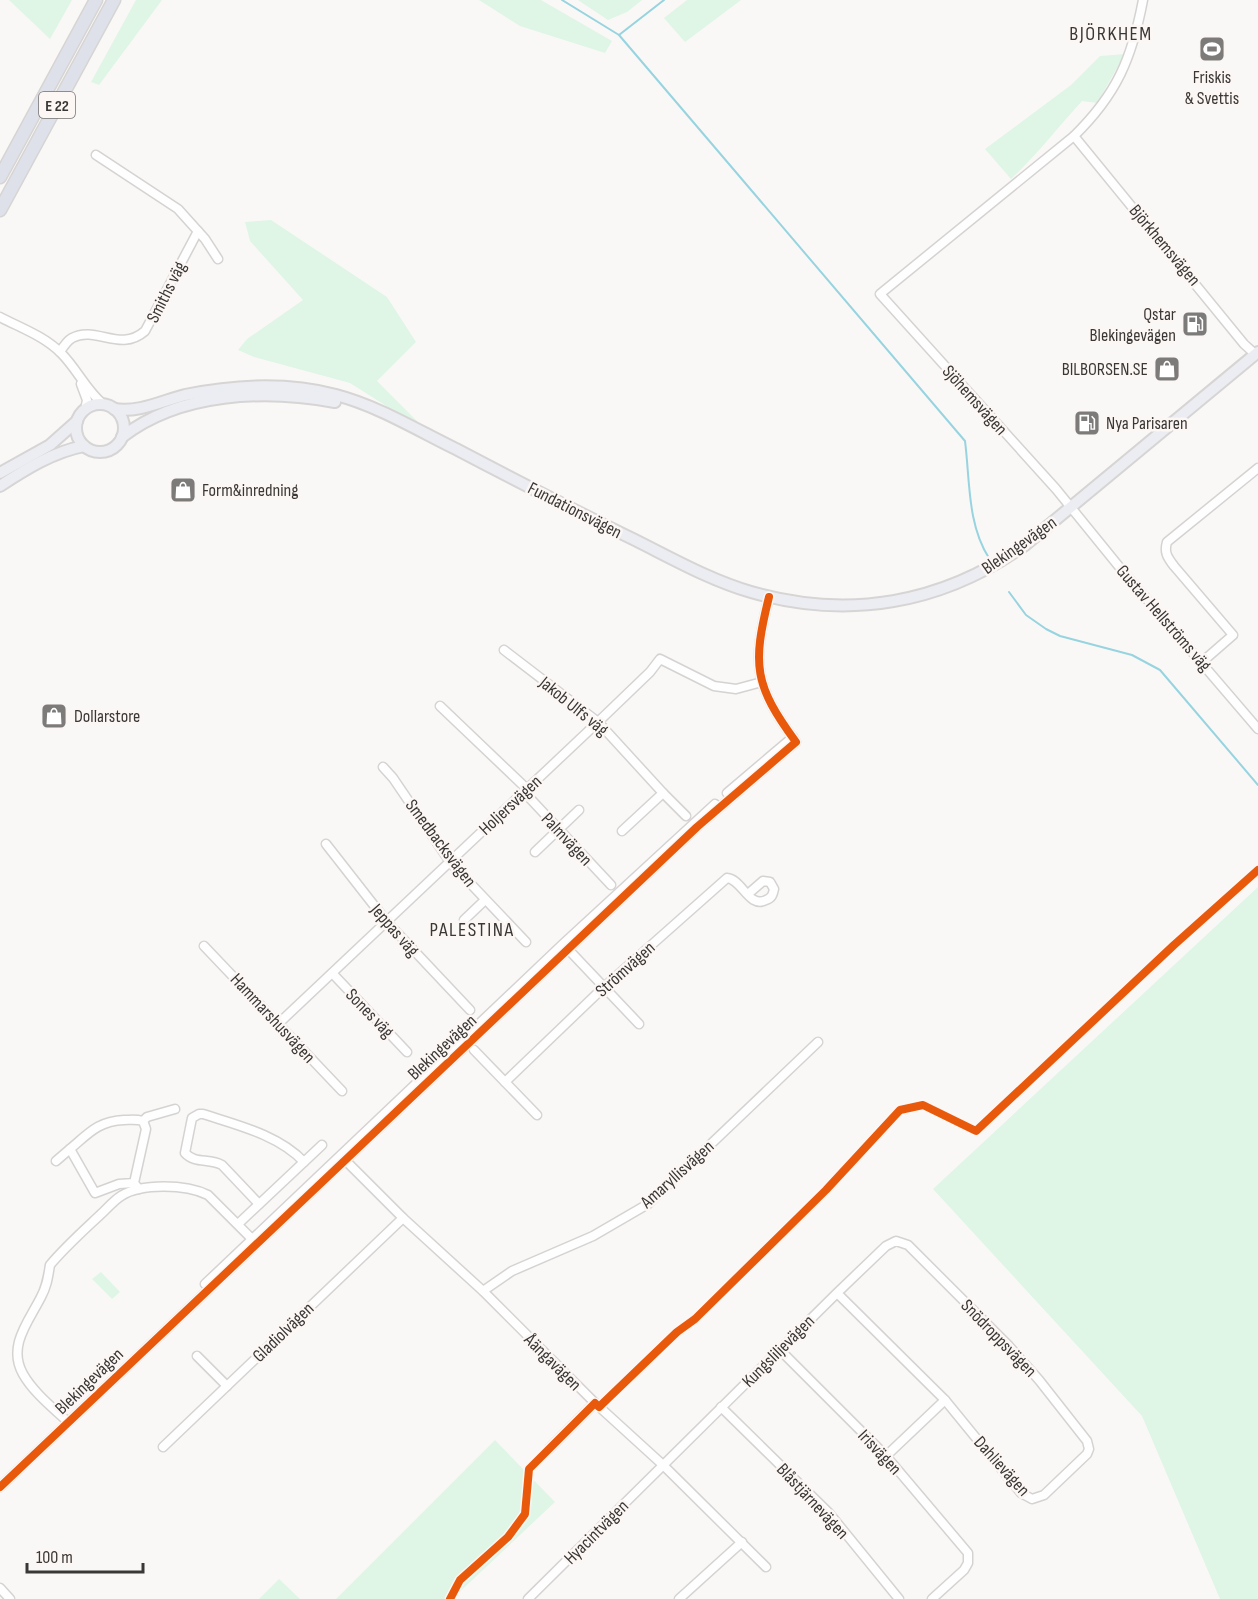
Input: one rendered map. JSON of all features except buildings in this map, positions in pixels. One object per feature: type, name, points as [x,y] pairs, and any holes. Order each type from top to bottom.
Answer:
[{"type":"highway","name":"E 22","points":[[0,177],[96,0]]},
{"type":"highway","name":"E 22","points":[[0,210],[114,0]]},
{"type":"main road","name":"Blekingevägen","points":[[769,597],[818,604],[856,605],[894,602],[930,593],[989,569],[1024,545],[1257,353]]},
{"type":"main road","name":"Fundationsvägen","points":[[114,409],[134,409],[203,392],[246,387],[298,388],[334,394],[386,414],[699,572],[769,597]]},
{"type":"main road","name":"Fundationsvägen","points":[[122,437],[140,423],[173,410],[216,400],[255,396],[286,395],[386,414]]},
{"type":"main road","points":[[0,473],[50,445],[93,405],[103,404],[114,409],[122,420],[124,428],[122,437],[117,445],[105,452],[93,451],[84,447],[63,451],[0,486]]},
{"type":"main road","points":[[77,421],[76,433],[84,447]]},
{"type":"street","points":[[1074,136],[1102,105],[1120,76],[1131,50],[1143,0]]},
{"type":"street","name":"Sjöhemsvägen","points":[[1071,506],[880,294],[1074,136]]},
{"type":"street","name":"Björkhemsvägen","points":[[1074,136],[1244,344],[1257,353]]},
{"type":"street","points":[[96,155],[178,209],[198,231],[218,259]]},
{"type":"street","name":"Smiths väg","points":[[60,352],[68,341],[76,336],[88,335],[127,341],[145,332],[198,231]]},
{"type":"street","points":[[0,317],[43,339],[60,352],[94,397],[103,404]]},
{"type":"street","points":[[78,375],[87,400],[85,410]]},
{"type":"street","points":[[1202,662],[1233,635],[1167,557],[1165,549],[1167,542],[1258,468]]},
{"type":"street","name":"Gustav Hellströms väg","points":[[1071,506],[1121,569],[1258,729]]},
{"type":"street","name":"Blekingevägen","points":[[0,1479],[66,1420],[343,1158],[693,823],[794,739],[771,707],[762,682],[759,655],[760,633],[769,597]]},
{"type":"street","name":"Jakob Ulfs väg","points":[[504,650],[598,722],[686,816]]},
{"type":"street","name":"Holjersvägen","points":[[278,1024],[598,722],[650,672],[660,659],[714,687],[736,689],[762,682]]},
{"type":"street","name":"Palmvägen","points":[[440,706],[525,790],[558,830],[611,885]]},
{"type":"street","name":"Smedbacksvägen","points":[[383,767],[393,778],[450,862],[526,942]]},
{"type":"street","points":[[622,831],[663,793]]},
{"type":"street","points":[[535,852],[579,810]]},
{"type":"street","name":"Jeppas väg","points":[[326,844],[387,922],[470,1011]]},
{"type":"street","name":"Strömvägen","points":[[505,1082],[604,987],[727,878],[735,880],[748,894]]},
{"type":"street","points":[[464,920],[485,900]]},
{"type":"street","name":"Hammarshusvägen","points":[[204,946],[342,1091]]},
{"type":"street","points":[[566,946],[639,1024]]},
{"type":"street","name":"Sones väg","points":[[333,974],[407,1052]]},
{"type":"street","name":"Amaryllisvägen","points":[[483,1291],[512,1271],[593,1236],[648,1204],[818,1042]]},
{"type":"street","points":[[474,1050],[537,1115]]},
{"type":"street","points":[[143,1121],[147,1117],[175,1109]]},
{"type":"street","points":[[259,1204],[222,1165],[216,1162],[195,1160],[187,1155],[185,1150],[192,1118],[203,1113],[255,1131],[296,1154],[304,1162]]},
{"type":"street","points":[[56,1161],[103,1123],[112,1120],[138,1119],[143,1121]]},
{"type":"street","points":[[66,1420],[23,1375],[17,1350],[21,1335],[50,1276],[50,1265],[77,1236],[120,1197],[136,1186],[146,1129],[143,1121]]},
{"type":"street","points":[[238,1224],[322,1144]]},
{"type":"street","points":[[70,1149],[95,1193],[119,1184],[201,1192],[213,1199],[254,1241]]},
{"type":"street","name":"Åängavägen","points":[[343,1158],[766,1567]]},
{"type":"street","name":"Gladiolvägen","points":[[163,1447],[403,1218]]},
{"type":"street","name":"Kungsliljevägen","points":[[663,1465],[837,1293],[886,1246],[896,1241]]},
{"type":"street","name":"Snödroppsvägen","points":[[896,1241],[908,1245],[1008,1345],[1087,1441],[1089,1449]]},
{"type":"street","name":"Dahlievägen","points":[[837,1293],[945,1400],[1022,1493],[1032,1499],[1044,1494],[1087,1454],[1089,1449]]},
{"type":"street","name":"Irisvägen","points":[[780,1350],[886,1456],[968,1553],[968,1563],[964,1570],[932,1599]]},
{"type":"street","points":[[197,1356],[227,1386]]},
{"type":"street","points":[[886,1456],[945,1400]]},
{"type":"street","points":[[549,1449],[595,1403]]},
{"type":"street","name":"Blåstjärnevägen","points":[[721,1407],[829,1513],[899,1599]]},
{"type":"street","name":"Blekingevägen","points":[[0,1487],[66,1420]]},
{"type":"street","name":"Hyacintvägen","points":[[528,1599],[663,1465]]},
{"type":"street","points":[[679,1599],[742,1542]]},
{"type":"street","points":[[0,1588],[10,1599]]},
{"type":"green space","points":[[9,0],[72,0],[50,39]]},
{"type":"green space","points":[[136,0],[162,0],[99,85],[91,82]]},
{"type":"green space","points":[[479,0],[541,0],[612,41],[605,53],[520,26]]},
{"type":"green space","points":[[578,0],[642,0],[627,12],[608,20]]},
{"type":"green space","points":[[687,0],[741,0],[685,42],[664,18]]},
{"type":"green space","points":[[1125,54],[1097,103],[1082,101],[1039,151],[1011,179],[985,149],[1071,85],[1100,56]]},
{"type":"green space","points":[[271,220],[387,297],[416,342],[377,381],[418,422],[410,421],[350,383],[254,357],[238,350],[247,339],[303,300],[250,241],[245,222]]},
{"type":"green space","points":[[1258,887],[1258,1599],[1220,1599],[1142,1416],[933,1189]]},
{"type":"green space","points":[[101,1272],[120,1292],[112,1299],[92,1279]]},
{"type":"green space","points":[[495,1440],[555,1502],[452,1599],[336,1599]]},
{"type":"green space","points":[[279,1579],[300,1599],[259,1599]]},
{"type":"waterway","points":[[562,0],[619,35],[965,441],[973,516],[982,545],[989,558]]},
{"type":"waterway","points":[[619,35],[664,0]]},
{"type":"waterway","points":[[1009,592],[1026,615],[1046,629],[1060,636],[1132,655],[1160,670],[1258,785]]},
{"type":"cycle path","points":[[0,1487],[697,827],[796,742],[772,705],[760,674],[760,640],[769,597]]},
{"type":"cycle path","points":[[450,1599],[460,1580],[508,1537],[525,1514],[529,1469],[595,1403],[599,1407],[677,1332],[695,1319],[826,1190],[900,1110],[923,1105],[976,1131],[1174,945],[1258,870]]},
{"type":"place","name":"Friskis & Svettis","points":[[1212,49]]},
{"type":"place","name":"Qstar Blekingevägen","points":[[1195,324]]},
{"type":"place","name":"BILBORSEN.SE","points":[[1167,369]]},
{"type":"place","name":"Nya Parisaren","points":[[1087,423]]},
{"type":"place","name":"Form&inredning","points":[[183,490]]},
{"type":"place","name":"Dollarstore","points":[[54,716]]},
{"type":"district","name":"BJÖRKHEM","points":[[1111,33]]},
{"type":"district","name":"PALESTINA","points":[[472,929]]}]
